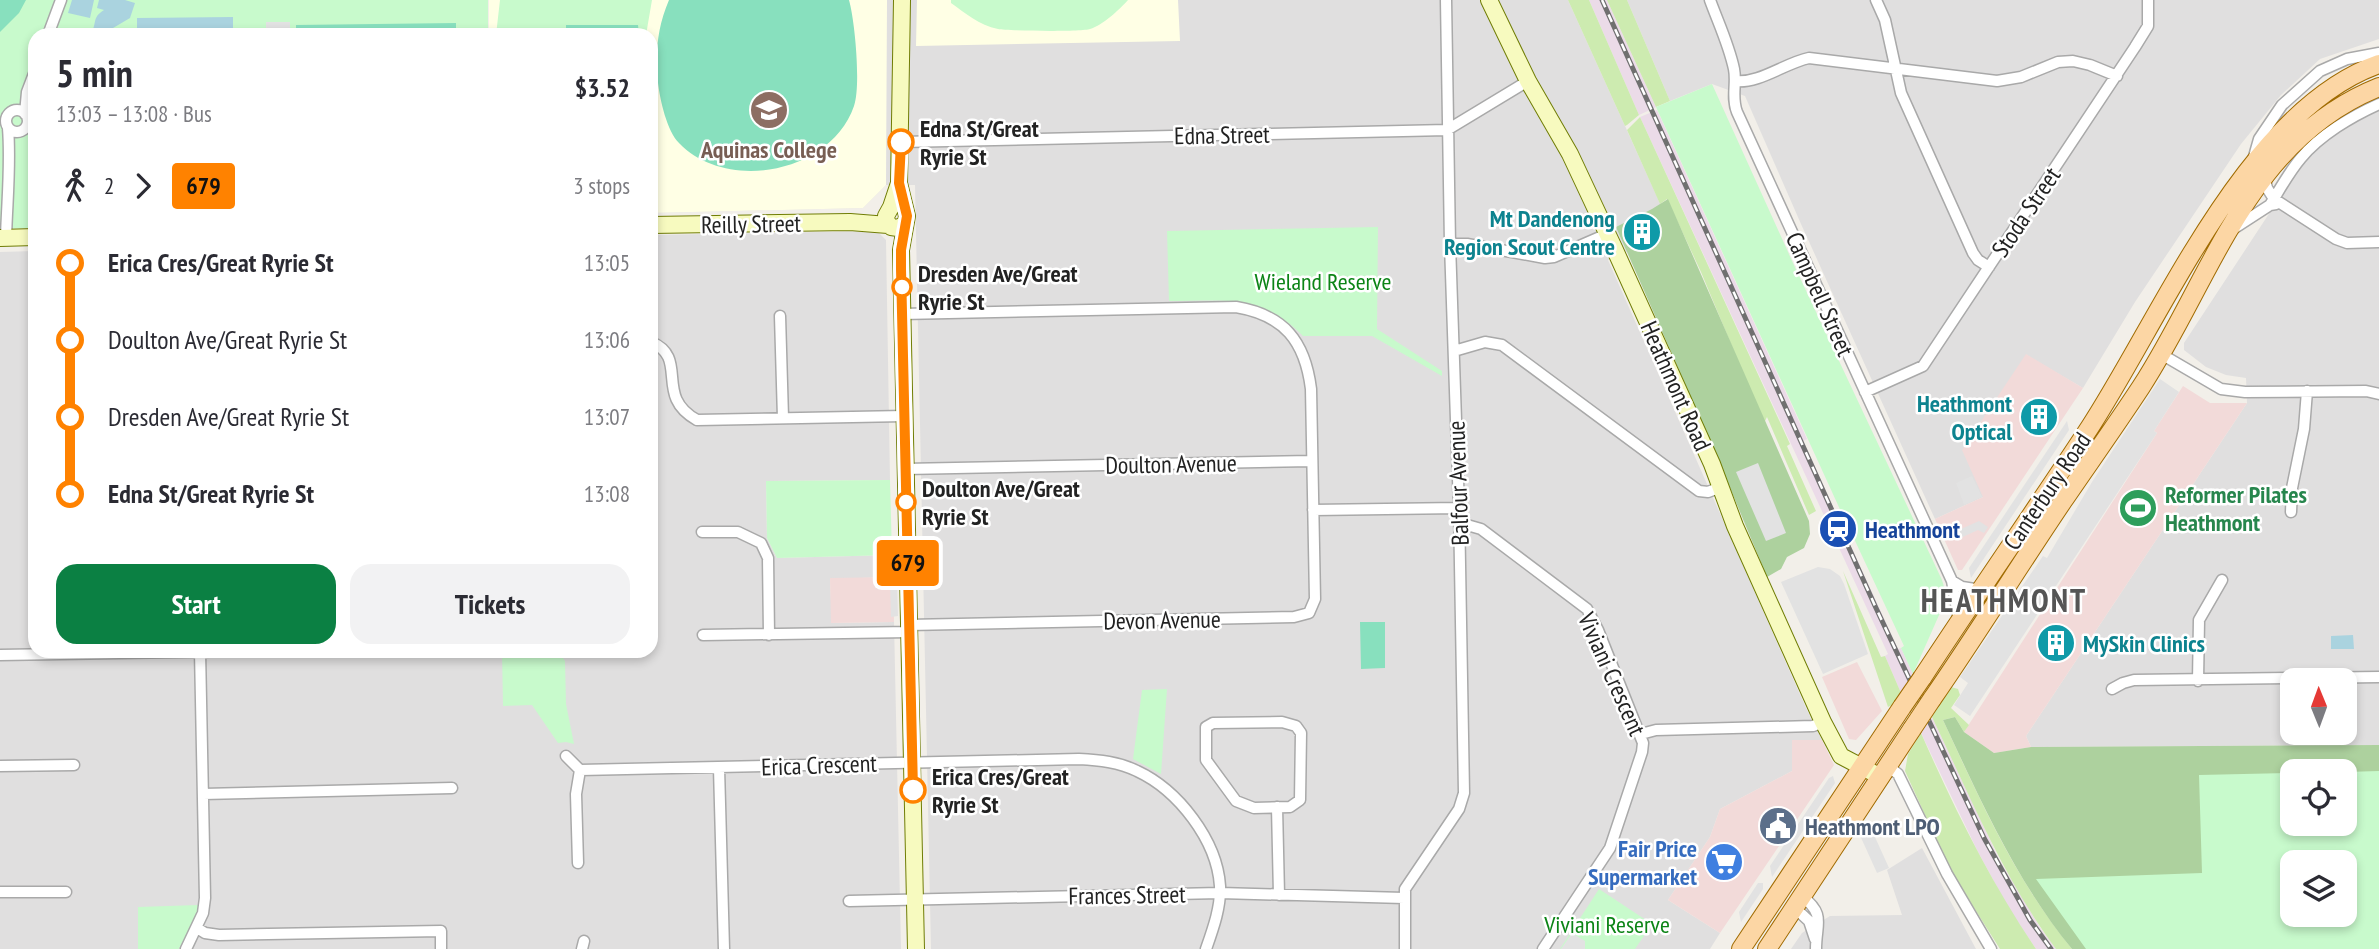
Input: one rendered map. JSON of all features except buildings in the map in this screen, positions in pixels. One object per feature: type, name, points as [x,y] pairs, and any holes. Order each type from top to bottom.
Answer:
[{"type":"main road","name":"Canterbury Road","points":[[1767,949],[2161,354],[2280,132],[2327,91],[2379,64]]},
{"type":"main road","name":"Canterbury Road","points":[[1741,949],[1775,886],[1846,790],[2091,425],[2204,235],[2258,171],[2317,124],[2356,98],[2379,87]]},
{"type":"main road","points":[[2140,342],[2161,354]]},
{"type":"main road","points":[[2046,491],[2062,502]]},
{"type":"main road","points":[[1933,661],[1937,665],[1945,666],[1956,662]]},
{"type":"main road","points":[[1775,886],[1798,902]]},
{"type":"street","points":[[51,28],[61,0]]},
{"type":"street","points":[[902,0],[901,142],[895,218],[901,250],[916,949]]},
{"type":"street","name":"Balfour Avenue","points":[[1405,949],[1406,886],[1459,809],[1464,797],[1460,523],[1450,244],[1446,0]]},
{"type":"street","name":"Heathmont Road","points":[[1489,0],[1528,81],[1570,154],[1721,487],[1735,526],[1823,722],[1839,751]]},
{"type":"street","name":"Campbell Street","points":[[1710,0],[1732,59],[1735,81],[1732,94],[1737,112],[1952,581],[1959,621]]},
{"type":"street","points":[[1876,0],[1885,20],[1900,93],[1973,253],[1989,267]]},
{"type":"street","name":"Stoda Street","points":[[1865,392],[1923,366],[2148,26],[2148,0]]},
{"type":"street","points":[[2379,53],[2347,60],[2320,71],[2281,105],[2259,139],[2258,171],[2276,203],[2336,239],[2347,243],[2379,242]]},
{"type":"street","points":[[1735,81],[1750,80],[1810,58],[1997,81],[2021,77],[2058,62],[2073,61],[2117,76]]},
{"type":"street","name":"Edna Street","points":[[901,142],[1447,130],[1528,81]]},
{"type":"street","points":[[27,92],[6,120],[10,157],[3,238],[28,237]]},
{"type":"street","points":[[10,157],[27,123],[24,114],[27,92]]},
{"type":"street","points":[[2225,234],[2276,203],[2291,172],[2311,147],[2357,115],[2379,104]]},
{"type":"street","points":[[12,112],[19,111],[24,114]]},
{"type":"street","points":[[8,128],[15,132],[23,130]]},
{"type":"street","name":"Reilly Street","points":[[658,225],[850,222],[895,218]]},
{"type":"street","points":[[1450,244],[1467,244],[1545,258],[1554,257],[1607,234]]},
{"type":"street","points":[[902,314],[1236,307],[1261,313],[1276,320],[1295,341],[1305,357],[1309,372],[1313,510],[1459,508]]},
{"type":"street","points":[[780,316],[783,418]]},
{"type":"street","points":[[1454,351],[1485,342],[1502,345],[1699,491],[1708,492],[1721,487]]},
{"type":"street","points":[[658,347],[665,352],[671,363],[674,398],[680,409],[697,420],[904,416]]},
{"type":"street","points":[[2161,354],[2221,389],[2245,392],[2366,391],[2379,394]]},
{"type":"street","points":[[2291,512],[2292,488],[2304,429],[2307,391]]},
{"type":"street","name":"Doulton Avenue","points":[[905,469],[1311,461]]},
{"type":"street","name":"Devon Avenue","points":[[910,629],[1303,615],[1312,609],[1315,599],[1313,510]]},
{"type":"street","name":"Viviani Crescent","points":[[1460,523],[1480,529],[1587,610],[1641,734],[1642,752],[1610,848],[1544,949]]},
{"type":"street","points":[[702,532],[738,532],[761,543],[768,558],[769,635]]},
{"type":"street","points":[[2198,681],[2199,620],[2222,580]]},
{"type":"street","points":[[1952,581],[1962,587],[1981,590]]},
{"type":"street","points":[[703,635],[910,629]]},
{"type":"street","points":[[0,655],[28,654]]},
{"type":"street","points":[[186,949],[203,913],[205,898],[200,658]]},
{"type":"street","points":[[2112,689],[2123,682],[2134,680],[2379,677]]},
{"type":"street","points":[[1282,722],[1298,727],[1301,737],[1301,796],[1294,806],[1277,807],[1247,806],[1236,801],[1205,758],[1205,730],[1208,725],[1282,722]]},
{"type":"street","points":[[1641,734],[1656,730],[1813,726],[1823,722]]},
{"type":"street","points":[[1839,751],[1884,772],[1905,787],[1947,874],[1991,949]]},
{"type":"street","points":[[1839,751],[1846,790]]},
{"type":"street","points":[[566,756],[580,770],[576,793],[578,863]]},
{"type":"street","name":"Erica Crescent","points":[[580,770],[1079,759],[1111,762],[1136,770],[1174,796],[1191,816],[1209,850],[1218,875],[1220,894],[1206,949]]},
{"type":"street","points":[[0,766],[74,765]]},
{"type":"street","points":[[719,768],[724,949]]},
{"type":"street","points":[[203,794],[452,788]]},
{"type":"street","points":[[1277,807],[1279,895]]},
{"type":"street","points":[[0,892],[66,892]]},
{"type":"street","name":"Frances Street","points":[[849,901],[1220,894],[1404,898]]},
{"type":"street","points":[[1798,902],[1813,905],[1816,946]]},
{"type":"street","points":[[197,928],[205,933],[219,935],[441,931],[442,949]]},
{"type":"shaded area","points":[[489,0],[1568,0],[1673,232],[1608,260],[1822,740],[1792,740],[1792,771],[1720,809],[1710,837],[1668,900],[1720,933],[1710,949],[931,949],[915,185],[886,185],[863,208],[658,213],[658,28],[489,28]]},
{"type":"shaded area","name":"Aquinas College","points":[[489,0],[887,0],[886,185],[863,208],[658,213],[658,28],[489,28]]},
{"type":"shaded area","points":[[917,0],[1178,0],[1180,41],[916,46]]},
{"type":"shaded area","points":[[1589,0],[1607,0],[1656,107],[1639,115]]},
{"type":"shaded area","points":[[1627,0],[2379,0],[2379,39],[2320,59],[2281,95],[2241,144],[2135,302],[2083,388],[2026,355],[1983,497],[1935,519],[1745,96],[1712,84],[1670,101]]},
{"type":"shaded area","points":[[266,22],[290,22],[290,28],[266,28]]},
{"type":"shaded area","points":[[2379,107],[2379,745],[2357,745],[2357,668],[2280,668],[2280,746],[2031,747],[2026,736],[2247,403],[2246,378],[2226,375],[2206,367],[2184,350],[2184,343],[2305,159],[2326,139]]},
{"type":"shaded area","points":[[1657,110],[1807,439],[1803,441],[1898,649],[1901,648],[1913,674],[1901,693],[1885,656],[1888,654],[1640,117]]},
{"type":"shaded area","points":[[877,231],[886,240],[890,480],[766,481],[767,538],[777,558],[892,555],[893,577],[830,579],[832,623],[894,622],[901,949],[0,949],[0,252],[28,251],[28,658],[658,658],[658,235]]},
{"type":"shaded area","points":[[2026,354],[2083,388],[1962,570],[1958,570],[1935,519],[1983,497],[1962,450]]},
{"type":"shaded area","points":[[2160,379],[2179,392],[2154,431],[2157,433],[1970,716],[1954,705],[1968,683],[1960,677],[2043,556],[2047,558],[2092,482]]},
{"type":"shaded area","points":[[2183,386],[2210,403],[2247,403],[2026,736],[2031,747],[1994,753],[1964,732],[2157,433],[2154,431]]},
{"type":"shaded area","points":[[2067,421],[2069,430],[1971,578],[1969,568]]},
{"type":"shaded area","points":[[1758,463],[1786,533],[1766,541],[1736,472]]},
{"type":"shaded area","points":[[1972,476],[1982,497],[1964,505],[1956,483]]},
{"type":"shaded area","points":[[1979,521],[1988,527],[1984,533],[1978,530],[1956,540],[1952,533]]},
{"type":"shaded area","points":[[1818,567],[1830,569],[1840,576],[1868,654],[1823,674],[1781,582]]},
{"type":"shaded area","points":[[893,577],[894,622],[831,623],[830,578]]},
{"type":"shaded area","points":[[890,581],[897,581],[898,616],[891,617]]},
{"type":"shaded area","points":[[1857,662],[1882,711],[1856,740],[1849,739],[1822,677]]},
{"type":"shaded area","points":[[1932,717],[1999,859],[2056,949],[2036,949],[2009,909],[1978,852],[1921,733]]},
{"type":"shaded area","points":[[1792,740],[1822,740],[1834,765],[1720,933],[1668,900],[1710,837],[1720,809],[1792,771]]},
{"type":"shaded area","points":[[1833,776],[1835,783],[1772,877],[1770,866],[1829,778]]},
{"type":"shaded area","points":[[1870,826],[1889,868],[1877,873],[1858,831]]},
{"type":"shaded area","points":[[1922,848],[1976,949],[1791,949],[1802,933],[1830,916],[1902,915],[1887,870]]},
{"type":"shaded area","points":[[1758,883],[1763,883],[1763,889],[1741,922],[1739,912]]},
{"type":"shaded area","points":[[1572,933],[1585,941],[1585,949],[1561,949]]},
{"type":"green space","points":[[0,0],[488,0],[488,28],[28,28],[28,228],[0,229]]},
{"type":"green space","points":[[0,0],[26,0],[19,13],[0,32]]},
{"type":"green space","points":[[500,0],[652,0],[647,28],[497,28]]},
{"type":"green space","points":[[669,0],[849,0],[857,69],[854,106],[842,129],[824,147],[801,160],[776,168],[749,171],[723,168],[699,159],[675,138],[660,98],[658,41]]},
{"type":"green space","points":[[951,0],[1128,0],[1105,21],[1090,29],[1044,31],[991,27],[967,15],[951,3]]},
{"type":"green space","points":[[1568,0],[1589,0],[1639,115],[1625,126]]},
{"type":"green space","points":[[1607,0],[1627,0],[1670,101],[1656,107]]},
{"type":"green space","points":[[456,23],[456,28],[296,28],[296,25]]},
{"type":"green space","points":[[566,25],[638,25],[638,28],[566,28]]},
{"type":"green space","points":[[1712,84],[1942,580],[1947,597],[1913,674],[1901,648],[1904,646],[1850,530],[1853,528],[1847,515],[1843,516],[1656,107]]},
{"type":"green space","points":[[1640,117],[1790,444],[1787,446],[1816,511],[1809,515],[1767,417],[1764,423],[1701,272],[1667,199],[1660,204],[1627,130]]},
{"type":"green space","points":[[1668,199],[1809,521],[1810,534],[1804,548],[1787,557],[1781,569],[1767,577],[1616,227]]},
{"type":"green space","name":"Wieland Reserve","points":[[1378,227],[1377,329],[1442,371],[1442,376],[1372,336],[1303,336],[1272,312],[1241,302],[1169,301],[1167,231]]},
{"type":"green space","points":[[890,480],[892,555],[777,558],[767,538],[766,481]]},
{"type":"green space","points":[[1843,571],[1881,657],[1885,656],[1901,693],[1888,707]]},
{"type":"green space","points":[[1360,622],[1385,622],[1385,668],[1361,669]]},
{"type":"green space","points":[[502,658],[563,658],[566,704],[574,744],[558,743],[532,705],[503,706]]},
{"type":"green space","points":[[1951,687],[1958,689],[1960,695],[1951,708],[1969,725],[1964,732],[1955,717],[1943,720],[1985,810],[2016,868],[2072,949],[2056,949],[2020,894],[1988,836],[1932,717]]},
{"type":"green space","points":[[1167,689],[1161,774],[1133,759],[1142,690]]},
{"type":"green space","points":[[1955,717],[1964,732],[1994,753],[2031,747],[2379,745],[2379,949],[2072,949],[2033,896],[1985,809],[1943,720]]},
{"type":"green space","points":[[1921,733],[1974,844],[2036,949],[2000,949],[1950,870],[1905,771],[1908,754]]},
{"type":"green space","points":[[2379,771],[2379,949],[2086,949],[2036,879],[2202,873],[2199,775],[2280,773],[2280,836],[2357,836],[2357,772]]},
{"type":"green space","name":"Viviani Reserve","points":[[1599,889],[1652,924],[1635,949],[1560,949]]},
{"type":"green space","points":[[198,905],[194,922],[179,949],[138,949],[138,907]]},
{"type":"water","points":[[72,0],[94,0],[90,18],[68,13]]},
{"type":"water","points":[[99,0],[125,0],[135,3],[130,18],[113,28],[93,28],[97,16],[104,10],[97,8]]},
{"type":"water","points":[[233,17],[233,28],[137,28],[137,18]]},
{"type":"water","points":[[2353,635],[2354,649],[2331,649],[2331,636]]},
{"type":"railway","points":[[1602,0],[1876,608],[1984,838],[2030,920],[2051,949]]},
{"type":"bus line","name":"679","points":[[901,142],[899,183],[907,216],[901,250],[901,269],[913,790]]},
{"type":"place","name":"Aquinas College","points":[[769,110]]},
{"type":"place","name":"Edna St/Great Ryrie St","points":[[901,142]]},
{"type":"place","name":"Mt Dandenong Region Scout Centre","points":[[1642,232]]},
{"type":"place","name":"Dresden Ave/Great Ryrie St","points":[[902,287]]},
{"type":"place","name":"Heathmont Optical","points":[[2039,417]]},
{"type":"place","name":"Doulton Ave/Great Ryrie St","points":[[906,502]]},
{"type":"place","name":"Reformer Pilates Heathmont","points":[[2138,508]]},
{"type":"place","name":"Heathmont","points":[[1838,529]]},
{"type":"place","name":"MySkin Clinics","points":[[2056,643]]},
{"type":"place","name":"Erica Cres/Great Ryrie St","points":[[913,790]]},
{"type":"place","name":"Heathmont LPO","points":[[1778,826]]},
{"type":"place","name":"Fair Price Supermarket","points":[[1724,862]]},
{"type":"district","name":"HEATHMONT","points":[[2004,600]]}]
